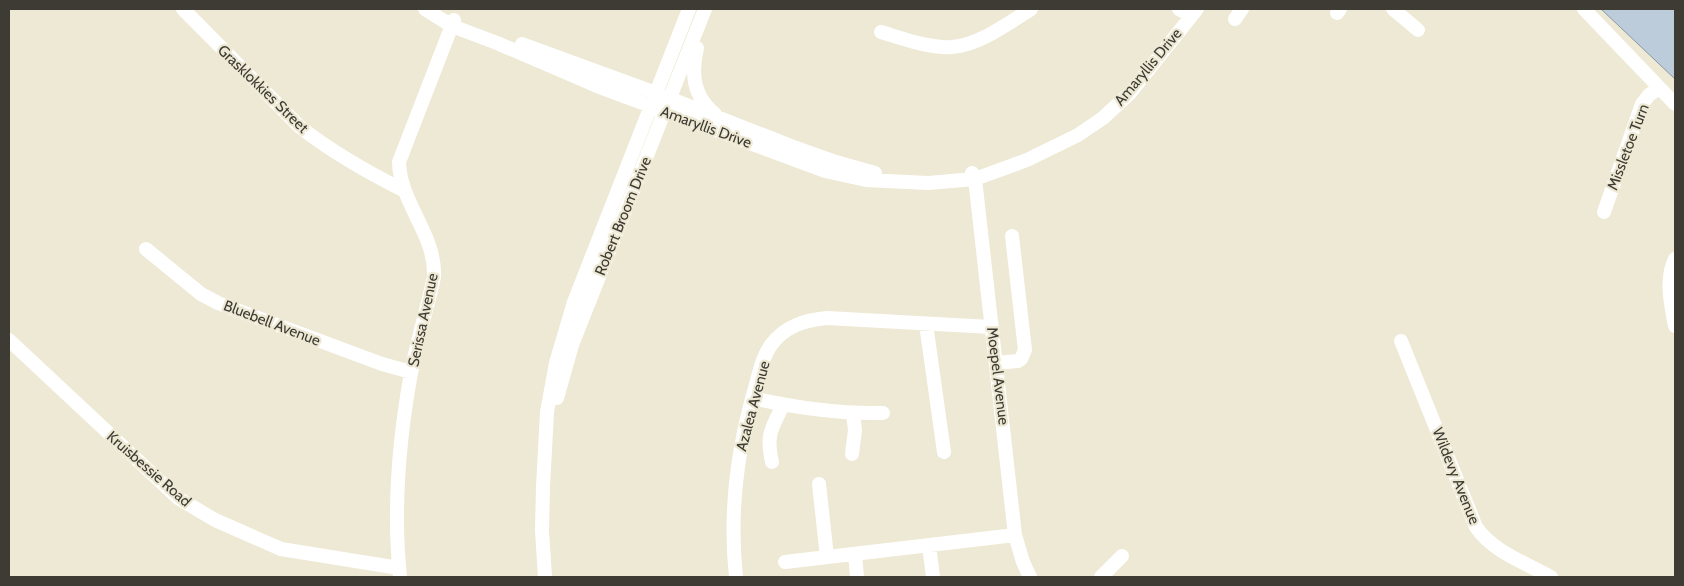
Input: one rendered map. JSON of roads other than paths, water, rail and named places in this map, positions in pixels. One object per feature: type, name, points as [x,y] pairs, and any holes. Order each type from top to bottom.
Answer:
[{"type":"street","name":"Grasklokkies Street","points":[[183,9],[300,127],[356,165],[403,190]]},
{"type":"street","name":"Robert Broom Drive","points":[[545,577],[542,514],[548,425],[572,345],[663,96],[690,9]]},
{"type":"street","points":[[881,32],[950,48],[962,46],[1004,26],[1031,9]]},
{"type":"street","points":[[1179,9],[1194,12]]},
{"type":"street","points":[[1393,9],[1418,30]]},
{"type":"street","points":[[1584,9],[1675,104]]},
{"type":"street","name":"Amaryllis Drive","points":[[430,12],[570,75],[658,110],[825,171],[866,180],[896,183],[928,183],[988,174],[1027,160],[1078,135],[1103,118],[1130,93],[1194,12]]},
{"type":"street","name":"Robert Broom Drive","points":[[663,96],[703,14]]},
{"type":"street","points":[[703,14],[693,63],[694,79],[704,101],[712,112],[721,118]]},
{"type":"street","name":"Serissa Avenue","points":[[399,573],[397,506],[400,447],[411,372],[434,277],[435,265],[429,242],[403,190],[399,162],[453,23]]},
{"type":"street","name":"Amaryllis Drive","points":[[453,23],[663,96],[836,162],[871,172],[912,176],[974,176]]},
{"type":"street","name":"Missletoe Turn","points":[[1604,212],[1642,104],[1649,95],[1660,88]]},
{"type":"street","name":"Moepel Avenue","points":[[974,176],[1016,535],[1023,562],[1030,577]]},
{"type":"street","points":[[996,363],[1018,361],[1025,350],[1012,236]]},
{"type":"street","name":"Bluebell Avenue","points":[[146,249],[201,294],[214,301],[382,364],[411,372]]},
{"type":"street","points":[[1675,259],[1670,284],[1675,326]]},
{"type":"street","name":"Azalea Avenue","points":[[736,577],[733,529],[736,484],[741,450],[752,398],[763,361],[770,346],[778,336],[798,323],[827,318],[992,327]]},
{"type":"street","points":[[926,324],[944,452]]},
{"type":"street","name":"Kruisbessie Road","points":[[11,341],[173,493],[215,520],[281,549],[399,573]]},
{"type":"street","name":"Wildevy Avenue","points":[[1401,341],[1476,527],[1492,545],[1551,577]]},
{"type":"street","points":[[752,398],[783,405],[853,414],[883,414]]},
{"type":"street","points":[[772,462],[768,446],[769,434],[783,405]]},
{"type":"street","points":[[852,454],[853,414]]},
{"type":"street","points":[[819,484],[827,557]]},
{"type":"street","points":[[785,562],[1016,535]]},
{"type":"street","points":[[928,545],[933,577]]},
{"type":"street","points":[[855,554],[857,577]]},
{"type":"street","points":[[1101,577],[1122,556]]}]
